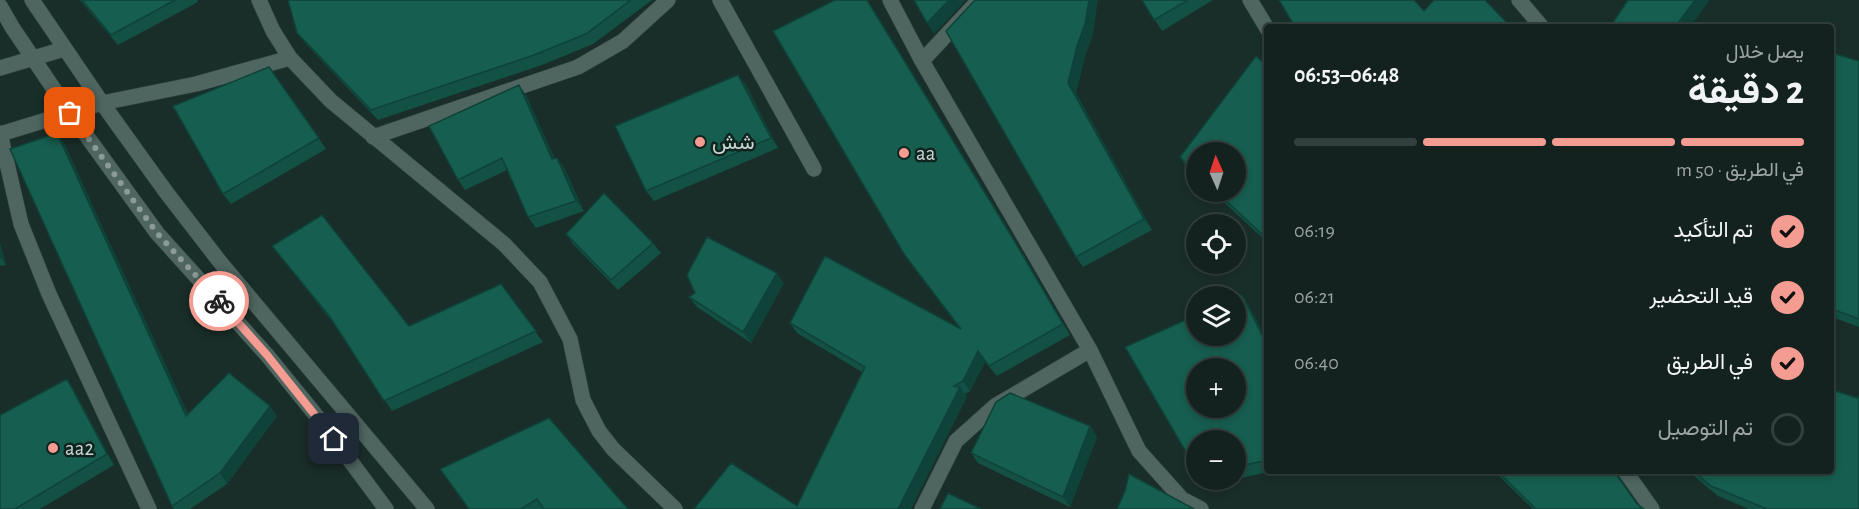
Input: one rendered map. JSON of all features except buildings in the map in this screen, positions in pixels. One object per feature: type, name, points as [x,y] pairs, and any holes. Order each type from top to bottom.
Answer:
[{"type":"street","points":[[32,0],[102,103],[220,262],[427,509]]},
{"type":"street","points":[[259,0],[273,31],[290,58],[331,101],[504,244],[540,282],[570,339],[583,400],[599,431],[613,449],[675,509]]},
{"type":"street","points":[[373,137],[578,67],[623,41],[668,0]]},
{"type":"street","points":[[720,0],[814,169]]},
{"type":"street","points":[[890,0],[922,61],[1090,350],[1139,451],[1182,499],[1202,509]]},
{"type":"street","points":[[922,61],[979,0]]},
{"type":"street","points":[[1250,0],[1264,24]]},
{"type":"street","points":[[1519,0],[1539,24]]},
{"type":"street","points":[[0,6],[70,113],[157,233],[267,355],[323,424],[386,509]]},
{"type":"street","points":[[0,68],[64,49]]},
{"type":"street","points":[[149,509],[49,294],[21,224],[0,134],[102,103],[196,84],[290,58]]},
{"type":"street","points":[[922,509],[956,441],[995,406],[1090,350]]},
{"type":"street","points":[[1627,474],[1652,509]]},
{"type":"way so far","points":[[70,113],[157,233],[219,301]]},
{"type":"place","name":"شش","points":[[700,142]]},
{"type":"place","name":"aa","points":[[904,153]]},
{"type":"place","name":"aa2","points":[[53,448]]},
{"type":"route","points":[[219,301],[267,355],[334,439]]}]
